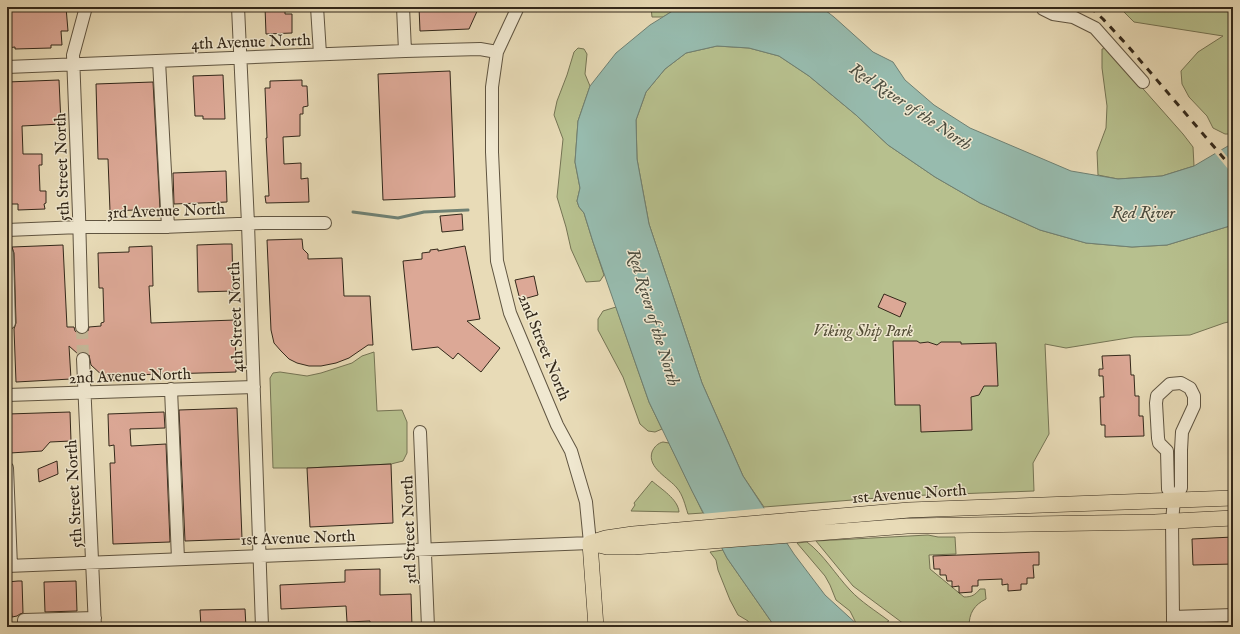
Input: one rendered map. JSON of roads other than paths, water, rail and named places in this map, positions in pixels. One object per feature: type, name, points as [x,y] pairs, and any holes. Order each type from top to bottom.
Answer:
[{"type":"main road","name":"1st Avenue North","points":[[633,541],[909,510],[1233,498]]},
{"type":"main road","name":"1st Avenue North","points":[[590,543],[606,538],[633,541],[907,526],[1172,521],[1233,518]]},
{"type":"main road","name":"2nd Street North","points":[[590,543],[596,627]]},
{"type":"street","name":"5th Street North","points":[[82,327],[80,227],[73,55],[86,7]]},
{"type":"street","name":"4th Street North","points":[[238,7],[248,224],[262,627]]},
{"type":"street","points":[[317,7],[320,54]]},
{"type":"street","points":[[403,7],[405,51]]},
{"type":"street","name":"2nd Street North","points":[[518,7],[497,52],[492,87],[491,127],[497,261],[510,314],[558,425],[571,451],[586,502],[590,543]]},
{"type":"street","points":[[1043,8],[1053,14],[1073,16],[1095,28],[1143,82]]},
{"type":"street","name":"4th Avenue North","points":[[7,67],[405,51],[480,49],[497,52]]},
{"type":"street","points":[[160,61],[168,227]]},
{"type":"street","name":"3rd Avenue North","points":[[7,230],[80,227],[168,227],[325,223]]},
{"type":"street","points":[[7,253],[9,323]]},
{"type":"street","name":"5th Street North","points":[[83,359],[95,622]]},
{"type":"street","points":[[1174,500],[1168,489],[1167,450],[1159,443],[1158,438],[1156,396],[1170,384],[1181,383],[1190,388],[1194,396],[1194,406],[1182,432],[1181,488],[1174,500],[1172,521],[1173,622],[1233,615]]},
{"type":"street","name":"2nd Avenue North","points":[[7,395],[254,387]]},
{"type":"street","points":[[171,390],[178,559]]},
{"type":"street","name":"3rd Street North","points":[[420,432],[428,627]]},
{"type":"street","points":[[7,468],[9,566]]},
{"type":"street","name":"1st Avenue North","points":[[9,566],[590,543]]},
{"type":"street","points":[[24,627],[24,620],[95,622]]},
{"type":"water","name":"Red River","points":[[679,7],[821,7],[873,52],[893,62],[905,80],[934,105],[970,128],[1071,171],[1118,179],[1162,176],[1194,166],[1233,143],[1233,225],[1167,245],[1132,247],[1086,243],[1040,230],[980,203],[935,177],[888,145],[856,115],[809,76],[779,56],[749,48],[717,46],[686,53],[665,69],[646,92],[636,120],[637,159],[649,224],[702,383],[743,476],[794,554],[825,595],[860,627],[775,627],[727,558],[692,491],[649,402],[584,213],[579,207],[577,201],[580,188],[575,162],[578,121],[590,86],[616,53],[650,25]]},
{"type":"waterway","points":[[353,212],[398,218],[424,212],[468,210]]},
{"type":"tunnel","points":[[82,327],[83,359]]},
{"type":"railway","points":[[1090,7],[1127,45],[1233,169]]},
{"type":"water label","name":"Red River of the North","points":[[911,106]]},
{"type":"water label","name":"Red River of the North","points":[[654,317]]},
{"type":"park label","name":"Viking Ship Park","points":[[863,330]]}]
